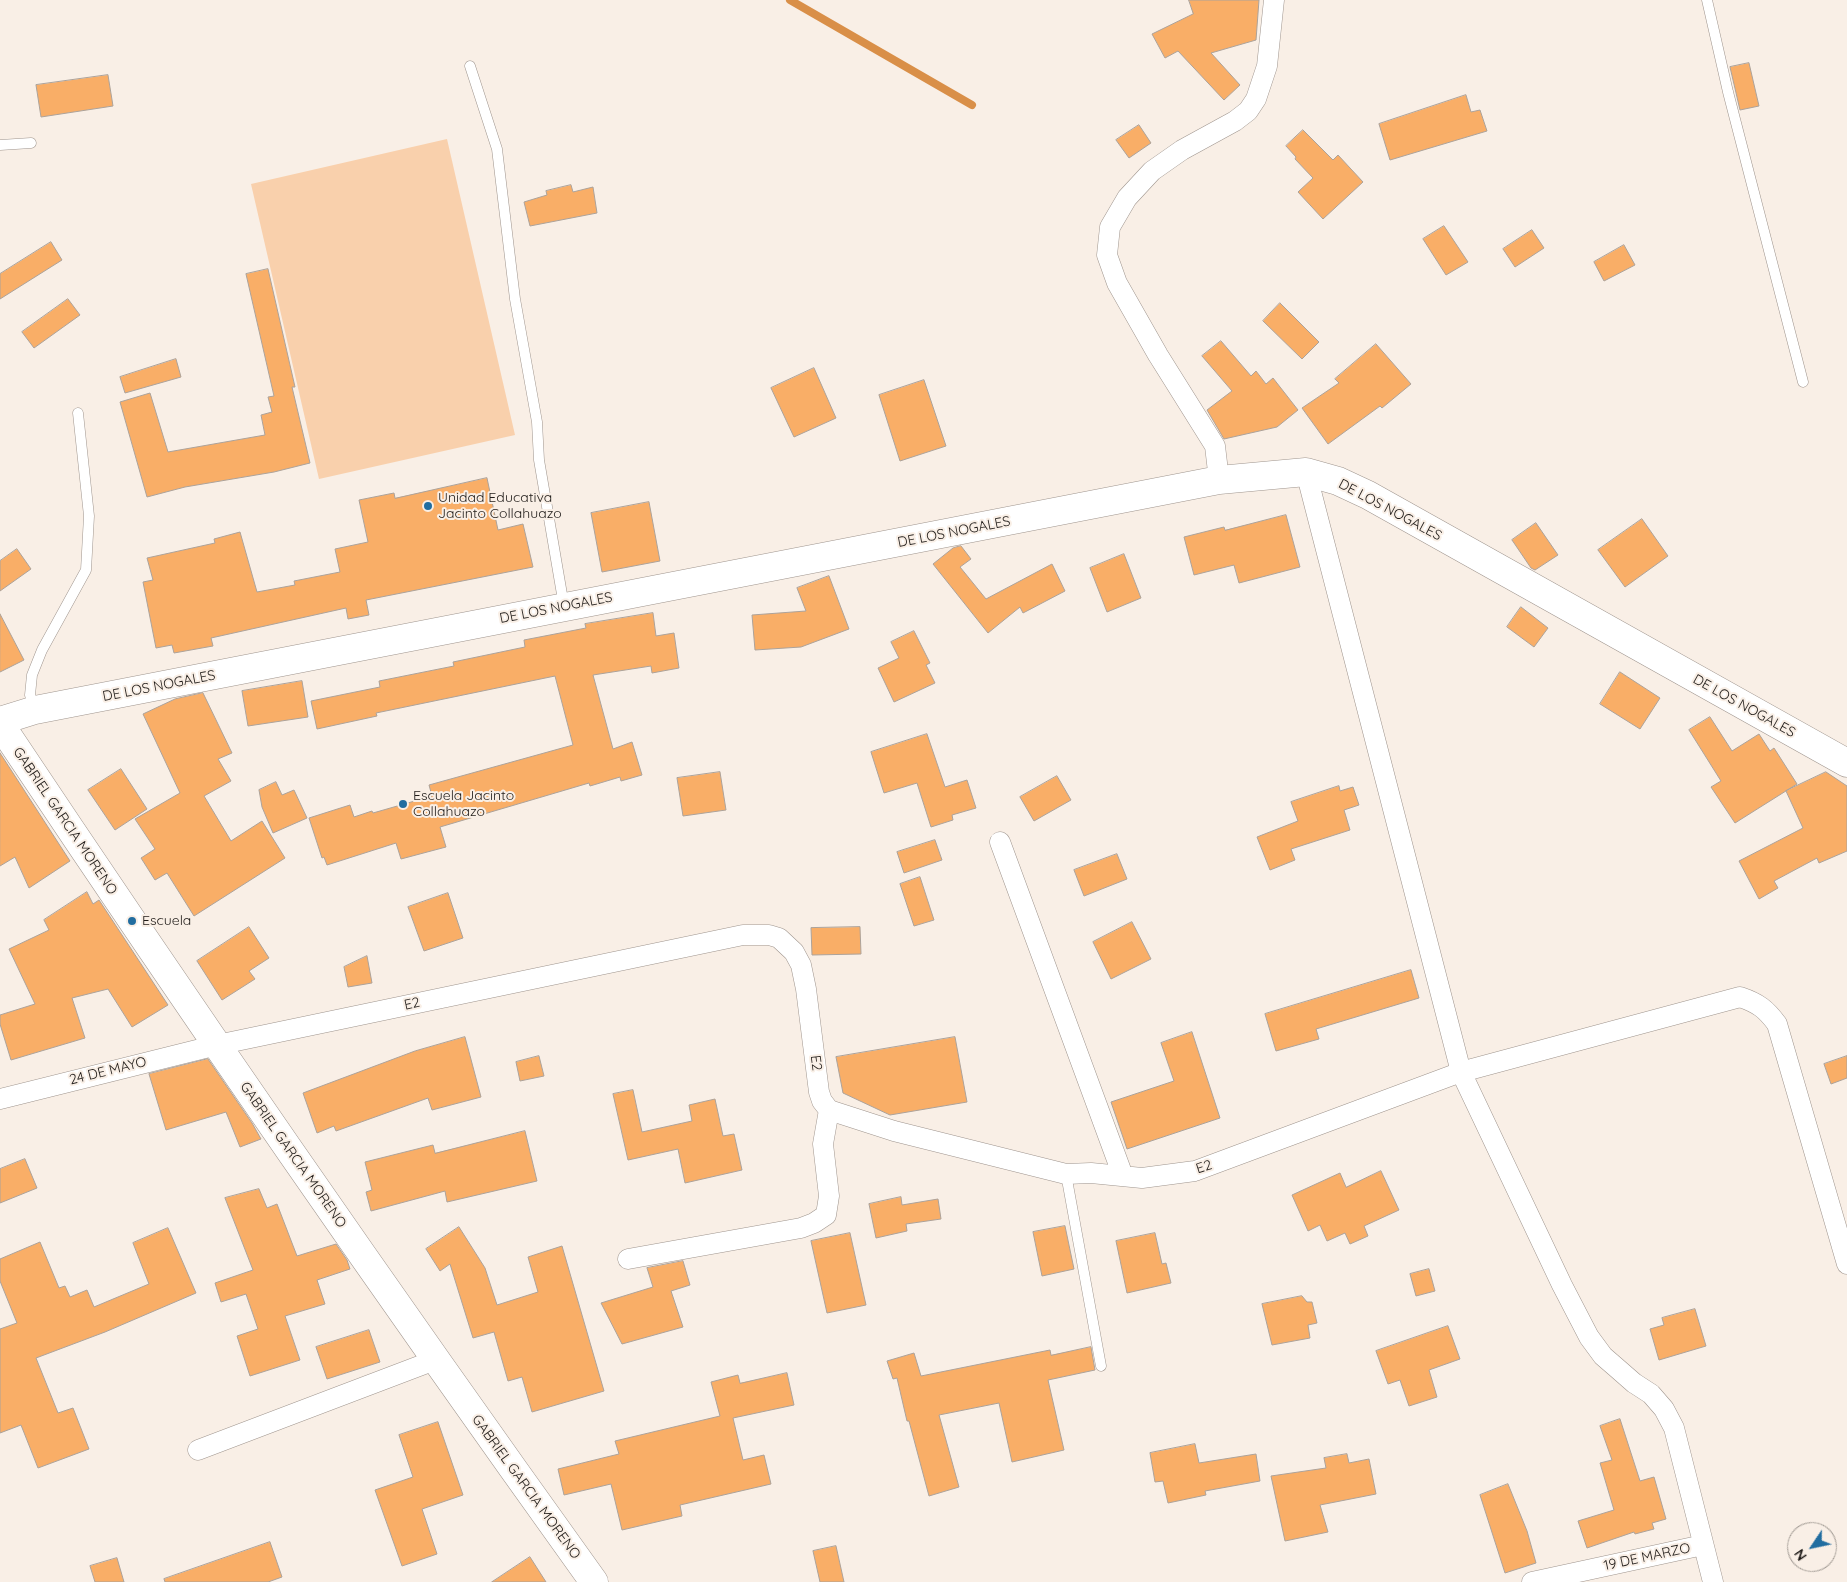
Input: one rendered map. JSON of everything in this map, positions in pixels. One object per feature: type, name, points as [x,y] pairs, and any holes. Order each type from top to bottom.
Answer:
[{"type":"street","points":[[1219,480],[1215,446],[1117,283],[1108,255],[1110,227],[1127,198],[1152,171],[1182,150],[1235,121],[1248,111],[1256,99],[1267,66],[1274,0]]},
{"type":"street","points":[[1306,472],[1461,1072],[1562,1285],[1589,1337],[1603,1356],[1634,1383],[1652,1394],[1664,1409],[1674,1428],[1713,1582]]},
{"type":"street","name":"DE LOS NOGALES","points":[[0,722],[35,710],[1219,480],[1306,472],[1338,481],[1368,495],[1847,763]]},
{"type":"street","name":"GABRIEL GARCIA MORENO","points":[[0,722],[217,1045],[435,1360],[594,1582]]},
{"type":"street","points":[[1000,842],[1123,1176]]},
{"type":"street","name":"E2","points":[[217,1045],[743,934],[769,936],[779,938],[787,943],[801,965],[806,989],[819,1092],[828,1110],[894,1131],[1066,1174],[1091,1173],[1142,1178],[1195,1171],[1461,1072],[1740,996],[1753,1001],[1767,1010],[1777,1024],[1847,1264]]},
{"type":"street","name":"24 DE MAYO","points":[[0,1099],[217,1045]]},
{"type":"street","points":[[628,1259],[801,1228],[814,1223],[826,1215],[829,1196],[823,1144],[828,1110]]},
{"type":"street","points":[[198,1450],[435,1360]]},
{"type":"street","name":"19 DE MARZO","points":[[1532,1582],[1703,1545]]},
{"type":"lane","points":[[1707,0],[1728,92],[1803,382]]},
{"type":"lane","points":[[470,66],[497,149],[516,299],[537,422],[539,460],[564,607]]},
{"type":"lane","points":[[0,145],[31,143]]},
{"type":"lane","points":[[35,710],[30,695],[32,675],[42,650],[86,570],[89,516],[78,413]]},
{"type":"lane","points":[[1066,1174],[1101,1366]]},
{"type":"shaded area","points":[[447,139],[515,435],[319,479],[251,184]]},
{"type":"building","points":[[1189,0],[1259,0],[1256,40],[1211,53],[1240,85],[1224,100],[1178,51],[1165,58],[1152,34],[1193,14]]},
{"type":"building","points":[[1749,63],[1759,106],[1740,110],[1730,67]]},
{"type":"building","points":[[108,75],[113,106],[41,117],[36,85]]},
{"type":"building","points":[[1466,95],[1471,112],[1480,110],[1487,131],[1390,160],[1379,124]]},
{"type":"building","points":[[1139,125],[1151,143],[1129,158],[1116,140]]},
{"type":"building","points":[[1303,130],[1333,160],[1338,155],[1363,182],[1323,219],[1298,192],[1313,178],[1295,159],[1296,157],[1286,146]]},
{"type":"building","points":[[571,185],[573,192],[593,187],[597,213],[530,226],[524,202],[547,195],[546,191]]},
{"type":"building","points":[[1444,226],[1468,262],[1446,275],[1423,239]]},
{"type":"building","points":[[1532,230],[1544,248],[1515,267],[1503,249]]},
{"type":"building","points":[[51,242],[62,260],[0,299],[0,274]]},
{"type":"building","points":[[1624,245],[1635,265],[1604,281],[1594,262]]},
{"type":"building","points":[[268,269],[295,387],[292,387],[310,463],[274,472],[185,487],[147,497],[120,402],[150,393],[168,452],[265,435],[261,415],[272,412],[268,397],[274,396],[246,274]]},
{"type":"building","points":[[68,299],[80,315],[34,348],[22,332]]},
{"type":"building","points":[[1280,303],[1319,342],[1302,359],[1263,321]]},
{"type":"building","points":[[1221,341],[1251,376],[1256,371],[1266,384],[1273,378],[1298,410],[1277,427],[1224,439],[1207,410],[1232,391],[1202,356]]},
{"type":"building","points":[[1376,344],[1411,384],[1382,408],[1380,406],[1328,444],[1302,408],[1339,383],[1335,379]]},
{"type":"building","points":[[176,359],[181,377],[125,393],[120,377]]},
{"type":"building","points":[[814,368],[836,418],[794,437],[771,388]]},
{"type":"building","points":[[924,380],[946,446],[900,461],[879,395]]},
{"type":"building","points":[[487,478],[498,530],[523,524],[533,567],[366,600],[369,615],[348,619],[346,608],[211,638],[213,646],[174,653],[172,645],[156,648],[143,582],[153,580],[147,558],[215,543],[214,539],[240,532],[257,592],[295,585],[294,581],[340,572],[335,549],[368,542],[359,500],[394,493],[395,498]]},
{"type":"building","points":[[649,502],[660,561],[602,572],[591,513]]},
{"type":"building","points":[[1286,515],[1300,567],[1239,583],[1234,565],[1194,575],[1184,537],[1224,527],[1225,530]]},
{"type":"building","points":[[1642,519],[1668,556],[1625,587],[1598,550]]},
{"type":"building","points":[[1536,523],[1558,555],[1535,570],[1531,568],[1512,540]]},
{"type":"building","points":[[961,546],[971,559],[960,567],[986,599],[1052,564],[1065,591],[1023,613],[1020,607],[988,633],[933,564],[953,548]]},
{"type":"building","points":[[17,549],[31,569],[0,591],[0,561]]},
{"type":"building","points":[[1124,554],[1141,598],[1107,612],[1090,568]]},
{"type":"building","points":[[829,576],[849,629],[801,647],[755,650],[752,615],[806,611],[797,588]]},
{"type":"building","points":[[1521,607],[1548,628],[1534,647],[1507,627]]},
{"type":"building","points":[[653,613],[656,636],[674,633],[679,668],[652,673],[651,666],[593,675],[613,749],[632,742],[642,775],[621,781],[620,777],[590,786],[589,783],[440,827],[446,847],[401,859],[396,843],[327,865],[324,857],[322,858],[309,818],[350,805],[354,817],[372,811],[373,813],[432,796],[429,785],[573,745],[555,676],[376,713],[377,716],[317,729],[311,701],[380,687],[379,681],[454,666],[453,662],[525,647],[524,640],[586,628],[585,624]]},
{"type":"building","points":[[0,614],[24,660],[0,672]]},
{"type":"building","points":[[914,631],[930,663],[926,665],[935,683],[894,702],[878,668],[899,658],[891,642]]},
{"type":"building","points":[[1620,672],[1660,698],[1640,729],[1600,704]]},
{"type":"building","points":[[302,681],[308,717],[248,726],[242,691]]},
{"type":"building","points":[[203,693],[232,753],[218,759],[231,781],[204,796],[231,841],[262,821],[285,858],[194,916],[167,873],[155,880],[141,858],[155,849],[135,819],[180,793],[143,714],[175,699]]},
{"type":"building","points":[[1710,717],[1732,751],[1759,734],[1770,751],[1774,748],[1797,784],[1735,823],[1711,787],[1721,781],[1689,730]]},
{"type":"building","points":[[927,734],[945,787],[967,780],[976,808],[952,815],[953,820],[931,827],[917,783],[884,793],[871,752]]},
{"type":"building","points":[[0,753],[70,861],[29,888],[15,857],[0,866]]},
{"type":"building","points":[[121,769],[147,809],[115,830],[88,790]]},
{"type":"building","points":[[720,772],[726,810],[683,816],[677,778]]},
{"type":"building","points":[[1826,772],[1847,786],[1847,851],[1819,863],[1817,858],[1774,881],[1778,888],[1759,899],[1739,861],[1803,828],[1786,791]]},
{"type":"building","points":[[1057,776],[1071,800],[1034,821],[1020,797]]},
{"type":"building","points":[[276,782],[282,795],[294,790],[307,818],[273,833],[262,807],[259,790]]},
{"type":"building","points":[[1339,786],[1340,791],[1353,787],[1359,805],[1344,810],[1350,830],[1291,849],[1295,860],[1270,870],[1257,837],[1298,821],[1291,802]]},
{"type":"building","points":[[935,840],[942,860],[904,873],[897,852]]},
{"type":"building","points":[[1117,854],[1127,879],[1084,896],[1074,870]]},
{"type":"building","points":[[920,877],[934,920],[914,926],[900,884]]},
{"type":"building","points":[[87,892],[93,904],[99,900],[168,1005],[132,1027],[108,989],[72,998],[85,1038],[11,1060],[0,1024],[0,1015],[35,1004],[9,949],[49,930],[44,920]]},
{"type":"building","points":[[448,893],[463,938],[424,951],[408,907]]},
{"type":"building","points":[[1132,922],[1151,959],[1111,979],[1093,942]]},
{"type":"building","points":[[249,927],[269,958],[249,971],[255,979],[222,1000],[197,961]]},
{"type":"building","points":[[860,927],[861,954],[812,955],[811,928]]},
{"type":"building","points":[[367,956],[372,983],[348,987],[344,967]]},
{"type":"building","points":[[1411,970],[1419,998],[1316,1029],[1319,1039],[1276,1051],[1265,1014]]},
{"type":"building","points":[[1192,1032],[1220,1118],[1127,1149],[1111,1102],[1174,1081],[1161,1043]]},
{"type":"building","points":[[465,1037],[481,1097],[432,1110],[428,1098],[336,1131],[334,1126],[317,1133],[303,1093],[415,1051]]},
{"type":"building","points":[[955,1037],[967,1102],[890,1115],[843,1093],[836,1057]]},
{"type":"building","points":[[539,1056],[544,1076],[520,1081],[516,1062]]},
{"type":"building","points":[[1847,1056],[1847,1078],[1831,1084],[1824,1064]]},
{"type":"building","points":[[208,1059],[261,1139],[240,1147],[226,1112],[166,1130],[149,1074]]},
{"type":"building","points":[[633,1090],[642,1132],[692,1121],[689,1105],[715,1099],[723,1136],[734,1134],[742,1170],[685,1183],[678,1149],[628,1160],[613,1094]]},
{"type":"building","points":[[525,1131],[537,1181],[447,1202],[445,1191],[371,1211],[366,1192],[372,1190],[365,1162],[433,1145],[435,1153]]},
{"type":"building","points":[[25,1159],[37,1188],[0,1203],[0,1169]]},
{"type":"building","points":[[1381,1171],[1399,1210],[1364,1226],[1368,1236],[1350,1244],[1345,1233],[1327,1241],[1320,1225],[1308,1231],[1292,1195],[1340,1173],[1346,1187]]},
{"type":"building","points":[[259,1189],[267,1208],[277,1204],[297,1256],[336,1244],[347,1260],[350,1269],[317,1280],[325,1304],[285,1316],[300,1360],[250,1376],[237,1336],[258,1329],[246,1294],[221,1302],[215,1283],[253,1270],[225,1198]]},
{"type":"building","points":[[901,1197],[902,1205],[938,1199],[941,1219],[906,1224],[907,1231],[876,1238],[869,1204]]},
{"type":"building","points":[[1065,1226],[1074,1269],[1042,1276],[1033,1232]]},
{"type":"building","points":[[459,1227],[485,1268],[497,1305],[538,1292],[528,1257],[562,1246],[604,1391],[532,1412],[522,1377],[508,1381],[494,1332],[473,1338],[450,1264],[440,1271],[426,1249]]},
{"type":"building","points":[[168,1228],[196,1293],[105,1332],[36,1358],[58,1413],[73,1408],[89,1449],[38,1468],[21,1425],[0,1433],[0,1329],[17,1323],[0,1281],[0,1259],[40,1242],[59,1288],[65,1286],[70,1297],[87,1290],[94,1307],[149,1284],[133,1243]]},
{"type":"building","points":[[850,1233],[866,1305],[827,1313],[811,1241]]},
{"type":"building","points":[[1155,1233],[1162,1264],[1166,1263],[1171,1283],[1127,1293],[1116,1241]]},
{"type":"building","points":[[683,1261],[690,1285],[671,1291],[683,1327],[622,1344],[601,1303],[653,1287],[647,1268]]},
{"type":"building","points":[[1429,1269],[1435,1291],[1416,1296],[1410,1274]]},
{"type":"building","points":[[1302,1296],[1307,1302],[1312,1302],[1317,1323],[1308,1325],[1310,1338],[1272,1345],[1262,1304]]},
{"type":"building","points":[[1695,1309],[1706,1346],[1659,1360],[1650,1329],[1664,1325],[1662,1318]]},
{"type":"building","points":[[1448,1326],[1460,1359],[1429,1370],[1437,1397],[1409,1406],[1400,1380],[1388,1384],[1376,1351]]},
{"type":"building","points":[[369,1330],[380,1362],[327,1379],[316,1347]]},
{"type":"building","points":[[1091,1347],[1095,1370],[1048,1380],[1064,1450],[1012,1462],[999,1403],[939,1415],[959,1487],[929,1496],[909,1421],[907,1421],[897,1378],[893,1379],[887,1361],[914,1353],[921,1376],[1050,1350],[1051,1355]]},
{"type":"building","points":[[787,1373],[794,1405],[733,1418],[743,1460],[764,1455],[771,1484],[680,1505],[682,1516],[622,1530],[611,1484],[564,1495],[558,1469],[619,1454],[615,1441],[720,1416],[711,1382],[738,1375],[740,1383]]},
{"type":"building","points":[[1620,1419],[1640,1481],[1654,1477],[1666,1519],[1652,1523],[1654,1529],[1635,1534],[1634,1532],[1587,1548],[1578,1521],[1614,1510],[1600,1463],[1612,1460],[1600,1426]]},
{"type":"building","points":[[438,1422],[463,1495],[422,1509],[437,1554],[402,1566],[375,1490],[413,1477],[399,1435]]},
{"type":"building","points":[[1195,1444],[1199,1463],[1256,1454],[1260,1481],[1205,1491],[1206,1495],[1168,1503],[1163,1481],[1155,1482],[1150,1453]]},
{"type":"building","points":[[1347,1454],[1349,1463],[1369,1459],[1376,1494],[1320,1505],[1328,1532],[1285,1541],[1271,1476],[1326,1468],[1324,1458]]},
{"type":"building","points":[[1508,1484],[1527,1531],[1536,1563],[1505,1573],[1480,1495]]},
{"type":"building","points":[[270,1542],[282,1577],[268,1582],[165,1582],[164,1579]]},
{"type":"building","points":[[836,1546],[844,1582],[820,1582],[813,1551]]},
{"type":"building","points":[[530,1557],[546,1582],[492,1582]]},
{"type":"building","points":[[117,1558],[124,1582],[95,1582],[90,1566]]},
{"type":"waterway","points":[[790,0],[972,105]]},
{"type":"place","name":"Unidad Educativa Jacinto Collahuazo","points":[[428,506]]},
{"type":"place","name":"Escuela Jacinto Collahuazo","points":[[403,804]]},
{"type":"place","name":"Escuela","points":[[132,921]]}]
